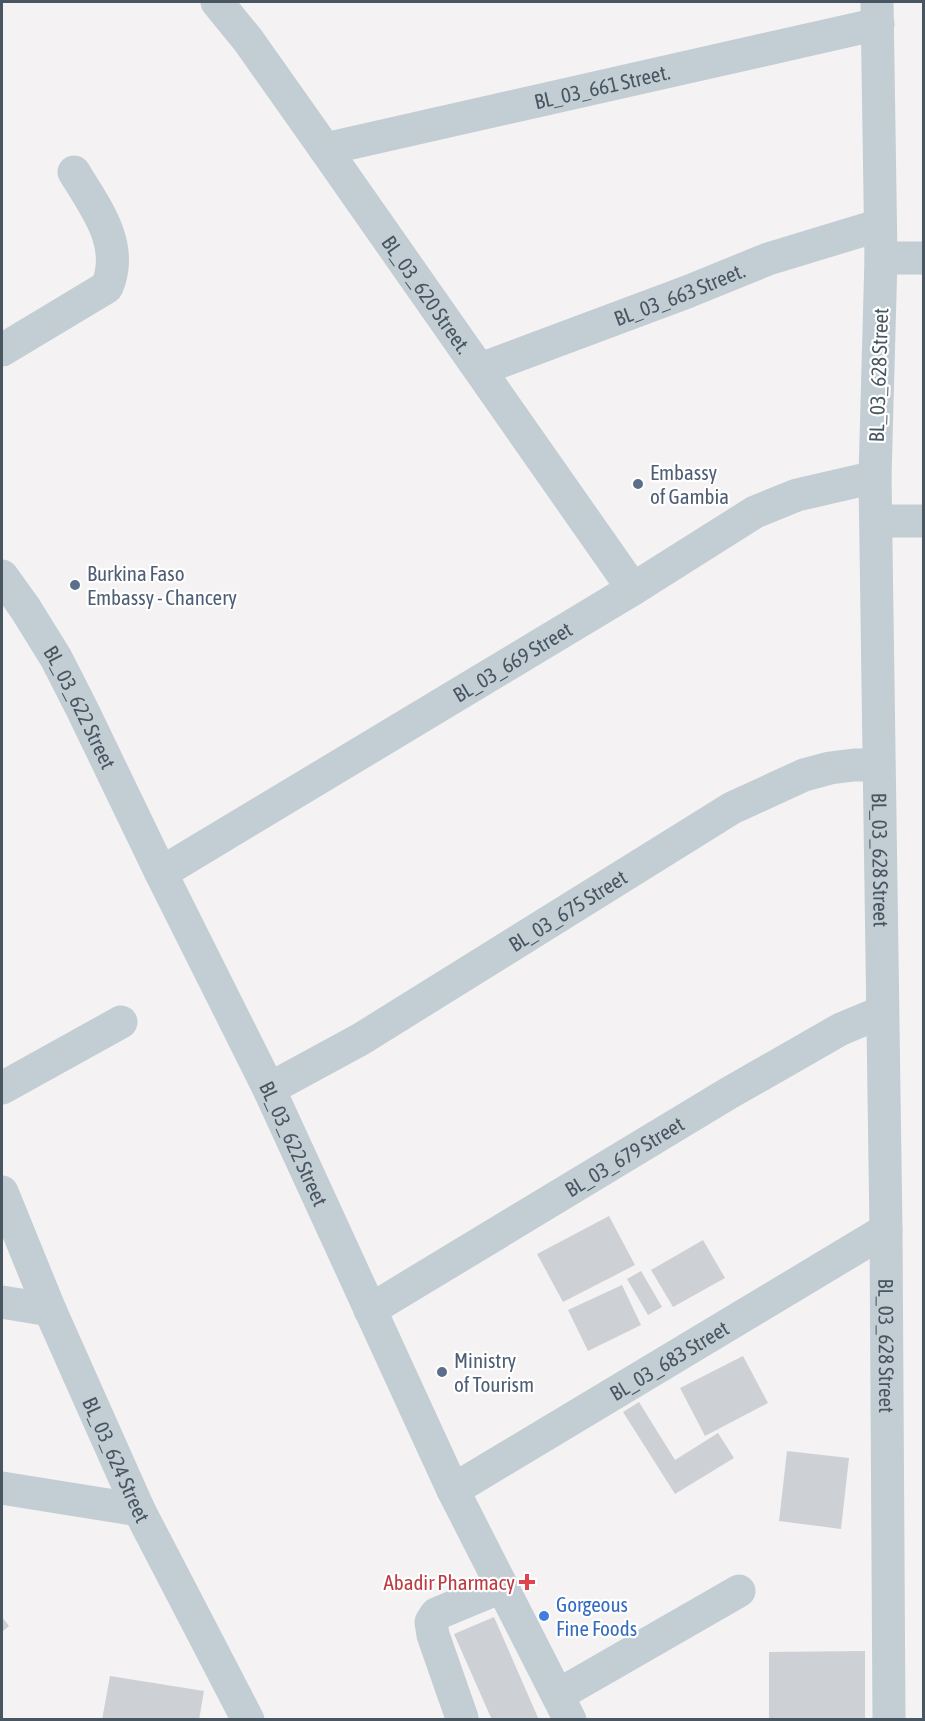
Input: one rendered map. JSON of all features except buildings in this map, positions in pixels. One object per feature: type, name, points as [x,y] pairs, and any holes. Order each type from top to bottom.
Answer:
[{"type":"street","name":"BL_03_620 Street.","points":[[217,2],[248,40],[481,369],[633,589]]},
{"type":"street","name":"BL_03_661 Street.","points":[[325,149],[878,13]]},
{"type":"street","name":"BL_03_628 Street","points":[[878,13],[881,258],[875,477],[886,1230],[889,1719]]},
{"type":"street","points":[[2,350],[107,286],[113,273],[109,234],[74,172]]},
{"type":"street","name":"BL_03_663 Street.","points":[[481,369],[687,292],[768,259],[880,225]]},
{"type":"street","points":[[881,258],[924,258]]},
{"type":"street","name":"BL_03_669 Street","points":[[161,873],[633,589],[755,512],[797,495],[875,477]]},
{"type":"street","points":[[876,521],[924,521]]},
{"type":"street","name":"BL_03_622 Street","points":[[2,576],[56,658],[82,709],[269,1089],[453,1490],[564,1707]]},
{"type":"street","name":"BL_03_675 Street","points":[[269,1089],[362,1039],[732,808],[804,775],[830,768],[878,765]]},
{"type":"street","name":"BL_03_679 Street","points":[[370,1310],[739,1088],[841,1029],[882,1012]]},
{"type":"street","points":[[2,1088],[121,1022]]},
{"type":"street","name":"BL_03_624 Street","points":[[2,1192],[50,1310],[139,1510],[248,1719]]},
{"type":"street","name":"BL_03_683 Street","points":[[453,1490],[886,1230]]},
{"type":"street","points":[[2,1302],[50,1310]]},
{"type":"street","points":[[2,1488],[139,1510]]},
{"type":"street","points":[[462,1718],[433,1635],[431,1622],[436,1614],[501,1587]]},
{"type":"street","points":[[564,1707],[740,1591]]},
{"type":"place","name":"Embassy of Gambia","points":[[638,484]]},
{"type":"place","name":"Burkina Faso Embassy - Chancery","points":[[75,585]]},
{"type":"place","name":"Ministry of Tourism","points":[[442,1372]]},
{"type":"place","name":"Abadir Pharmacy","points":[[527,1582]]},
{"type":"place","name":"Gorgeous Fine Foods","points":[[544,1616]]}]
